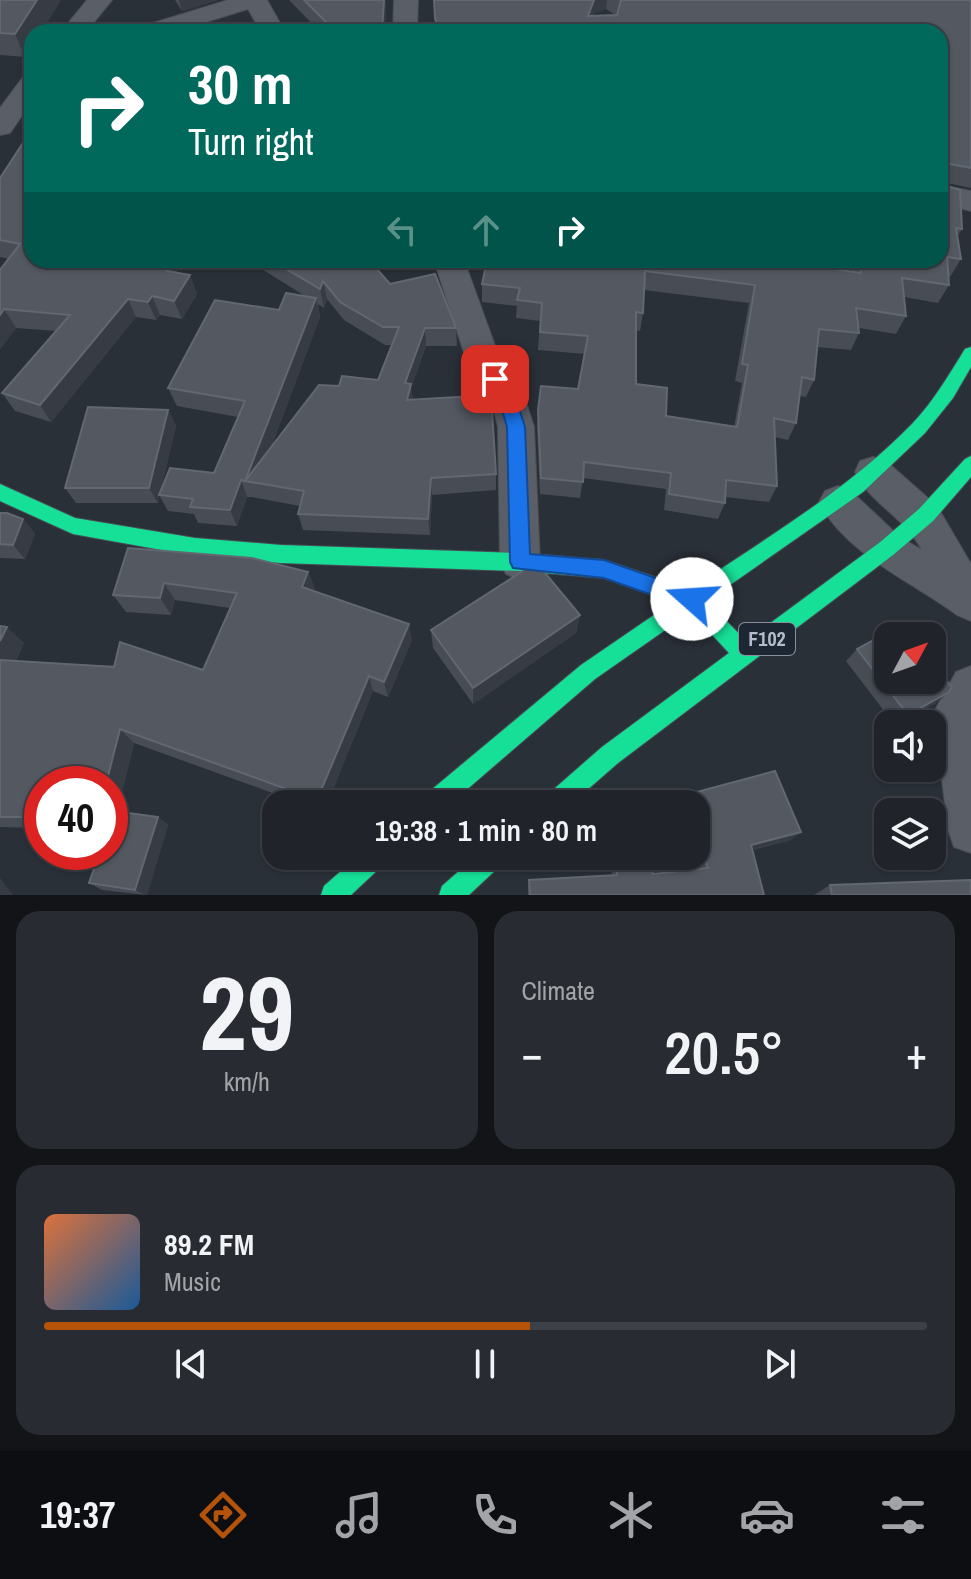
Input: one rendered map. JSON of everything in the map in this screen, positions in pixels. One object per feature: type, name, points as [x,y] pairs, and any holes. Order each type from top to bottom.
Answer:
[{"type":"main road","points":[[448,790],[573,683],[838,502],[923,425],[958,377],[971,353]]},
{"type":"main road","name":"F102","points":[[570,790],[610,755],[886,549],[924,518],[971,464]]},
{"type":"main road","points":[[0,492],[73,526],[195,547],[281,554],[520,562],[604,569],[692,599],[745,655]]},
{"type":"main road","points":[[333,895],[361,870]]},
{"type":"main road","points":[[451,895],[479,870]]},
{"type":"street","points":[[80,24],[100,0]]},
{"type":"street","points":[[175,24],[253,0],[268,24]]},
{"type":"street","points":[[405,24],[406,0]]},
{"type":"street","points":[[0,127],[24,93]]},
{"type":"street","points":[[948,196],[971,201]]},
{"type":"street","points":[[452,268],[482,356],[509,402],[516,427],[520,562]]},
{"type":"street","points":[[873,472],[924,518],[970,601]]},
{"type":"street","points":[[838,502],[886,549],[970,601]]},
{"type":"street","points":[[971,687],[956,712],[971,830]]},
{"type":"building","points":[[0,0],[37,0],[15,34],[0,33]]},
{"type":"building","points":[[304,0],[384,0],[382,24],[328,24]]},
{"type":"building","points":[[434,0],[594,0],[588,16],[617,15],[621,0],[971,0],[971,168],[948,166],[948,24],[437,24]]},
{"type":"building","points":[[24,141],[24,268],[169,268],[167,271],[190,275],[174,301],[152,296],[148,302],[128,299],[40,405],[2,393],[70,315],[4,309],[0,315],[0,270],[20,244],[0,240],[0,178]]},
{"type":"building","points":[[948,186],[960,190],[962,229],[956,228],[961,259],[948,257]]},
{"type":"building","points":[[285,268],[376,268],[390,284],[435,274],[456,328],[425,328],[405,383],[411,384],[407,400],[491,395],[496,474],[431,478],[428,519],[298,514],[304,491],[245,481],[319,385],[339,386],[342,376],[378,380],[399,327],[383,327],[340,302],[323,281],[320,289]]},
{"type":"building","points":[[485,268],[827,268],[861,273],[861,268],[948,268],[949,285],[902,278],[906,316],[856,308],[859,333],[819,329],[814,380],[802,377],[796,423],[774,418],[777,486],[726,480],[725,503],[669,494],[671,473],[584,462],[583,482],[541,478],[538,410],[541,386],[578,389],[588,336],[540,332],[542,303],[517,300],[520,288],[482,284]],"holes":[[[645,271],[755,285],[742,364],[748,365],[737,427],[666,416],[667,388],[636,384],[636,312],[643,313]]]},
{"type":"building","points":[[286,293],[316,298],[245,481],[241,480],[230,510],[190,507],[193,499],[159,495],[170,468],[214,473],[245,401],[168,388],[215,300],[279,310]]},
{"type":"building","points":[[88,407],[168,410],[149,488],[65,488]]},
{"type":"building","points":[[0,513],[23,519],[13,545],[0,544]]},
{"type":"building","points":[[128,548],[252,558],[308,572],[302,587],[409,624],[384,682],[369,676],[321,790],[289,790],[120,729],[111,766],[24,766],[24,817],[0,817],[0,660],[114,667],[120,642],[203,670],[237,593],[164,583],[160,598],[113,595]]},
{"type":"building","points":[[529,567],[541,568],[580,615],[473,688],[431,630]]},
{"type":"building","points":[[0,626],[7,627],[0,641]]},
{"type":"building","points":[[874,640],[874,671],[857,649]]},
{"type":"building","points":[[946,680],[952,687],[946,694]]},
{"type":"building","points":[[892,694],[945,694],[917,710],[904,710]]},
{"type":"building","points":[[775,771],[801,832],[751,845],[764,895],[530,895],[529,880],[617,875],[616,870],[652,870],[653,874],[710,870],[710,790],[704,790]]},
{"type":"building","points":[[128,813],[158,817],[135,890],[89,883],[94,870],[128,870]]},
{"type":"building","points":[[971,880],[971,895],[832,895],[830,885]]},
{"type":"traffic: fast","points":[[449,790],[588,672],[856,486],[919,428],[947,393],[971,353]]},
{"type":"traffic: fast","points":[[570,790],[610,755],[886,549],[926,515],[971,464]]},
{"type":"traffic: fast","points":[[0,492],[73,526],[195,547],[281,554],[520,562],[604,569],[692,599],[745,655]]},
{"type":"traffic: fast","points":[[333,895],[361,870]]},
{"type":"traffic: fast","points":[[451,895],[479,870]]},
{"type":"route","points":[[495,379],[509,402],[516,427],[520,562],[604,569],[692,599]]}]
